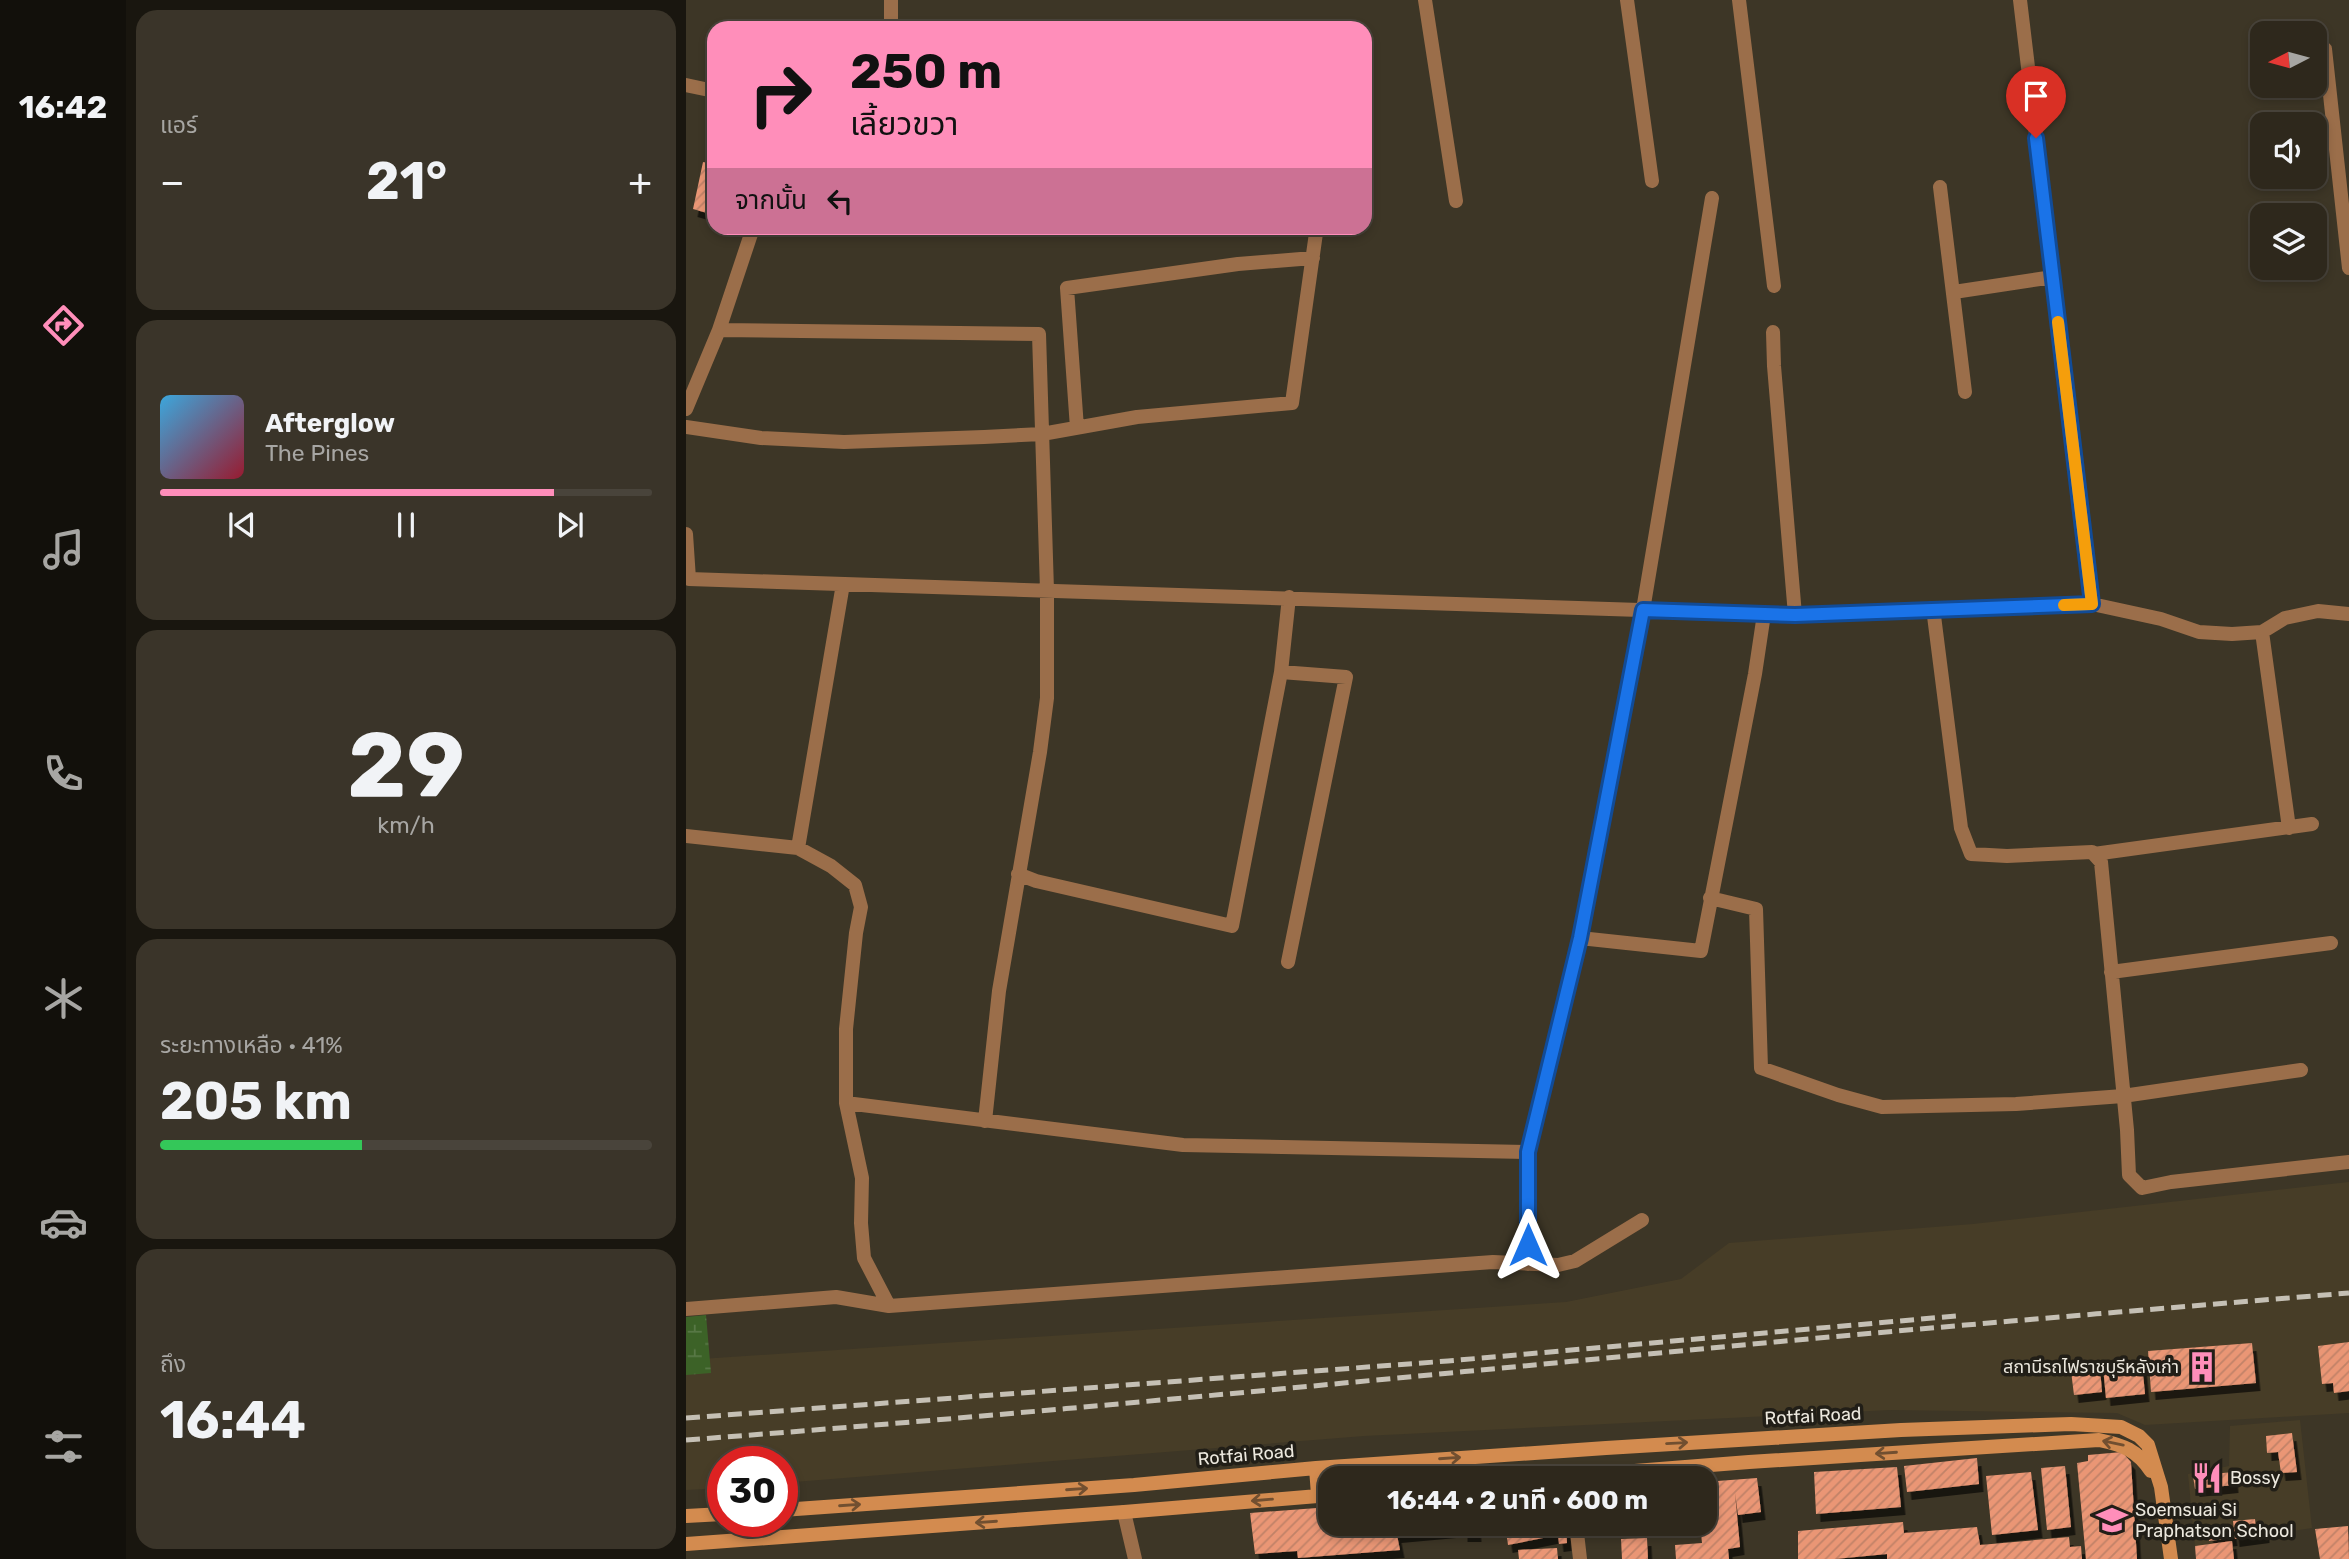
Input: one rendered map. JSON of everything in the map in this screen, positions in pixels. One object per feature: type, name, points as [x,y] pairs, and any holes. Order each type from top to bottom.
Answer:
[{"type":"street","points":[[891,0],[891,21]]},
{"type":"street","points":[[1425,0],[1456,201]]},
{"type":"street","points":[[1627,0],[1652,181]]},
{"type":"street","points":[[1739,0],[1774,286]]},
{"type":"street","points":[[2020,0],[2092,604]]},
{"type":"street","points":[[2328,76],[2349,268]]},
{"type":"street","points":[[686,85],[707,90]]},
{"type":"street","points":[[1940,187],[1965,392]]},
{"type":"street","points":[[1528,1264],[1528,1152],[1580,938],[1643,610],[1712,198]]},
{"type":"street","points":[[686,409],[719,330],[751,235]]},
{"type":"street","points":[[686,427],[761,438],[844,442],[1042,434],[1137,417],[1292,403],[1316,235]]},
{"type":"street","points":[[1077,428],[1067,288],[1238,264],[1312,258]]},
{"type":"street","points":[[1954,292],[2053,277]]},
{"type":"street","points":[[719,330],[1039,334],[1047,590],[1046,698],[1040,752],[999,991],[985,1121]]},
{"type":"street","points":[[1773,332],[1795,615]]},
{"type":"street","points":[[686,534],[689,579],[1795,615],[2092,604],[2161,619],[2199,632],[2232,634],[2262,632],[2286,618],[2318,611],[2349,614]]},
{"type":"street","points":[[798,848],[843,583]]},
{"type":"street","points":[[1018,874],[1036,881],[1233,926],[1281,672],[1289,597]]},
{"type":"street","points":[[1933,608],[1961,828],[1971,855],[2094,854],[2312,824]]},
{"type":"street","points":[[1580,938],[1701,951],[1755,674],[1764,614]]},
{"type":"street","points":[[2262,632],[2289,828]]},
{"type":"street","points":[[1281,672],[1346,677],[1287,962]]},
{"type":"street","points":[[686,836],[798,848],[831,866],[855,885],[861,907],[846,1029],[846,1103],[862,1178],[861,1223],[864,1258],[889,1306]]},
{"type":"street","points":[[2094,854],[2101,862],[2129,1175],[2142,1188],[2171,1182],[2349,1162]]},
{"type":"street","points":[[1710,898],[1756,909],[1761,1068],[1838,1095],[1882,1107],[2016,1104],[2123,1096],[2301,1070]]},
{"type":"street","points":[[2111,972],[2331,943]]},
{"type":"street","points":[[846,1103],[1182,1145],[1528,1152]]},
{"type":"street","points":[[686,1309],[836,1297],[889,1306],[1493,1262],[1559,1265],[1575,1261],[1642,1220]]},
{"type":"street","name":"Rotfai Road","points":[[798,1509],[1134,1485],[1316,1468],[1887,1431],[2070,1424],[2121,1427],[2139,1436],[2148,1445],[2161,1487],[2171,1559]]},
{"type":"street","points":[[1708,1466],[2099,1440],[2133,1450],[2143,1459],[2161,1487]]},
{"type":"street","points":[[1316,1468],[1318,1475]]},
{"type":"street","points":[[686,1544],[1318,1496]]},
{"type":"street","points":[[1124,1512],[1135,1559]]},
{"type":"street","points":[[686,1516],[707,1515]]},
{"type":"street","points":[[1577,1536],[1580,1559]]},
{"type":"shaded area","points":[[2349,1182],[2349,1413],[2145,1425],[2117,1413],[1890,1410],[1364,1436],[798,1482],[798,1446],[707,1446],[707,1489],[686,1490],[686,1360],[1566,1302],[1681,1279],[1729,1243],[1973,1224]]},
{"type":"shaded area","points":[[2300,1420],[2312,1528],[2195,1546],[2188,1474],[2229,1466],[2230,1426]]},
{"type":"green space","points":[[706,1315],[711,1373],[686,1375],[686,1317]]},
{"type":"building","points":[[703,162],[707,163],[707,213],[693,209]]},
{"type":"building","points":[[2349,1342],[2349,1391],[2334,1393],[2333,1383],[2322,1384],[2318,1346]]},
{"type":"building","name":"สถานีรถไฟราชบุรีหลังเก่า","points":[[2252,1343],[2256,1383],[2151,1392],[2148,1351]]},
{"type":"building","points":[[2142,1363],[2145,1394],[2106,1398],[2103,1367]]},
{"type":"building","points":[[2100,1368],[2102,1392],[2074,1395],[2071,1371]]},
{"type":"building","points":[[2292,1433],[2297,1472],[2281,1473],[2278,1452],[2267,1453],[2266,1436]]},
{"type":"building","points":[[2122,1452],[2131,1462],[2137,1559],[2086,1559],[2077,1463],[2088,1461],[2088,1455]]},
{"type":"building","points":[[1977,1458],[1979,1484],[1907,1492],[1904,1466]]},
{"type":"building","points":[[2065,1466],[2071,1527],[2047,1530],[2041,1468]]},
{"type":"building","points":[[1897,1467],[1901,1507],[1816,1514],[1814,1472]]},
{"type":"building","points":[[2031,1472],[2038,1530],[1992,1535],[1986,1476]]},
{"type":"building","points":[[2233,1472],[2234,1485],[2195,1489],[2193,1476]]},
{"type":"building","points":[[1757,1478],[1761,1512],[1738,1515],[1735,1493],[1740,1547],[1728,1549],[1729,1559],[1676,1559],[1675,1545],[1702,1543],[1701,1536],[1717,1536],[1717,1481]]},
{"type":"building","points":[[1318,1508],[1318,1536],[1397,1536],[1400,1550],[1298,1558],[1297,1551],[1255,1554],[1250,1513]]},
{"type":"building","points":[[2255,1519],[2256,1528],[2265,1526],[2265,1535],[2235,1539],[2233,1521]]},
{"type":"building","points":[[1903,1522],[1904,1533],[1977,1527],[1980,1545],[2069,1537],[2070,1547],[2081,1546],[2082,1559],[1887,1559],[1887,1554],[1798,1559],[1798,1531]]},
{"type":"building","points":[[2228,1524],[2233,1538],[2209,1541],[2208,1527]]},
{"type":"building","points":[[2348,1526],[2349,1559],[2320,1559],[2315,1529]]},
{"type":"building","points":[[1507,1536],[1553,1536],[1508,1545]]},
{"type":"building","points":[[1558,1536],[1567,1536],[1567,1543],[1559,1544]]},
{"type":"building","points":[[1647,1538],[1648,1559],[1622,1559],[1621,1539]]},
{"type":"building","points":[[2232,1541],[2234,1559],[2196,1559],[2195,1546]]},
{"type":"building","points":[[1557,1548],[1558,1559],[1519,1559],[1518,1550]]},
{"type":"railway","points":[[686,1440],[1091,1406],[1837,1336],[2349,1293]]},
{"type":"railway","points":[[686,1418],[1448,1361],[1956,1316]]},
{"type":"slow traffic","points":[[2058,322],[2092,604],[2064,605]]},
{"type":"place","name":"สถานีรถไฟราชบุรีหลังเก่า","points":[[2202,1367]]},
{"type":"place","name":"Bossy","points":[[2207,1478]]},
{"type":"place","name":"Soemsuai Si Praphatson School","points":[[2112,1520]]},
{"type":"route","points":[[1528,1245],[1528,1152],[1580,938],[1643,610],[1795,615],[2092,604],[2036,138]]}]
